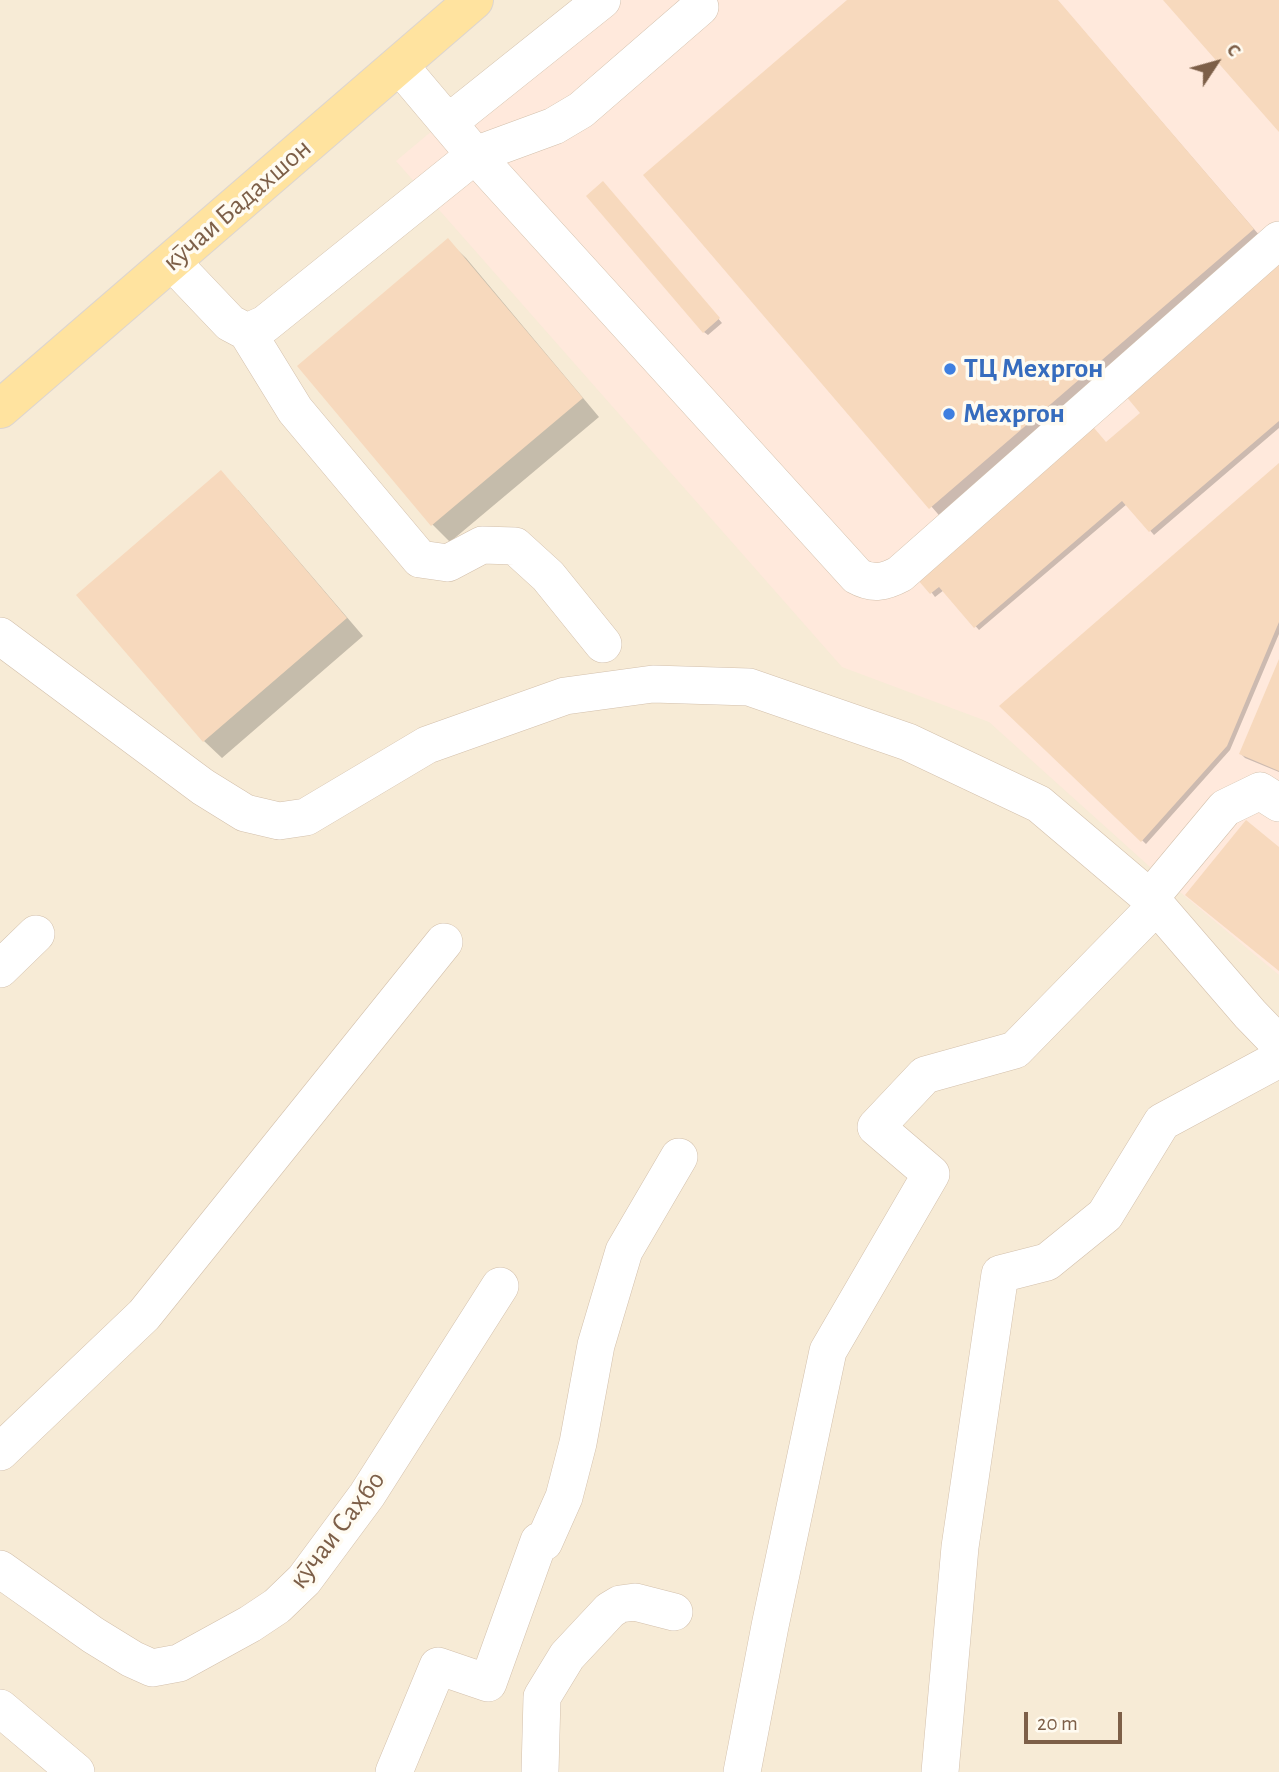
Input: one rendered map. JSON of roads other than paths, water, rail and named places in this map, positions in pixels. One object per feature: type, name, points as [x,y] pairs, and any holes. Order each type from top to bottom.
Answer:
[{"type":"main road","name":"кӯчаи Бадахшон","points":[[0,409],[474,0]]},
{"type":"street","points":[[448,123],[602,0]]},
{"type":"street","points":[[247,332],[265,324],[475,155],[554,126],[581,110],[700,7]]},
{"type":"street","points":[[399,65],[475,155],[857,576],[866,581],[888,580],[900,574],[1279,240]]},
{"type":"street","points":[[172,262],[230,323],[247,332],[295,410],[420,559],[448,563],[482,545],[515,546],[548,576],[603,644]]},
{"type":"street","points":[[0,636],[203,787],[245,813],[279,821],[306,817],[427,745],[565,696],[653,684],[749,687],[908,742],[1039,804],[1154,902],[1279,1044]]},
{"type":"street","points":[[742,1772],[772,1613],[828,1351],[931,1174],[876,1127],[925,1075],[1015,1050],[1154,902],[1224,808],[1260,791],[1279,803]]},
{"type":"street","points":[[0,969],[36,934]]},
{"type":"street","points":[[0,1452],[144,1315],[444,942]]},
{"type":"street","points":[[940,1772],[960,1547],[1000,1274],[1047,1262],[1105,1216],[1162,1122],[1279,1059]]},
{"type":"street","points":[[488,1684],[539,1541],[544,1542],[564,1497],[578,1443],[596,1345],[624,1251],[679,1157]]},
{"type":"street","name":"кӯчаи Саҳбо","points":[[0,1569],[103,1641],[152,1668],[179,1662],[250,1624],[277,1606],[304,1580],[367,1495],[500,1286]]},
{"type":"street","points":[[540,1772],[542,1696],[568,1656],[611,1610],[620,1604],[635,1602],[674,1612]]},
{"type":"street","points":[[394,1772],[438,1666],[488,1684],[542,1696]]},
{"type":"street","points":[[0,1708],[76,1772]]},
{"type":"place","name":"ТЦ Мехргон","points":[[950,369]]},
{"type":"place","name":"Мехргон","points":[[949,414]]}]
